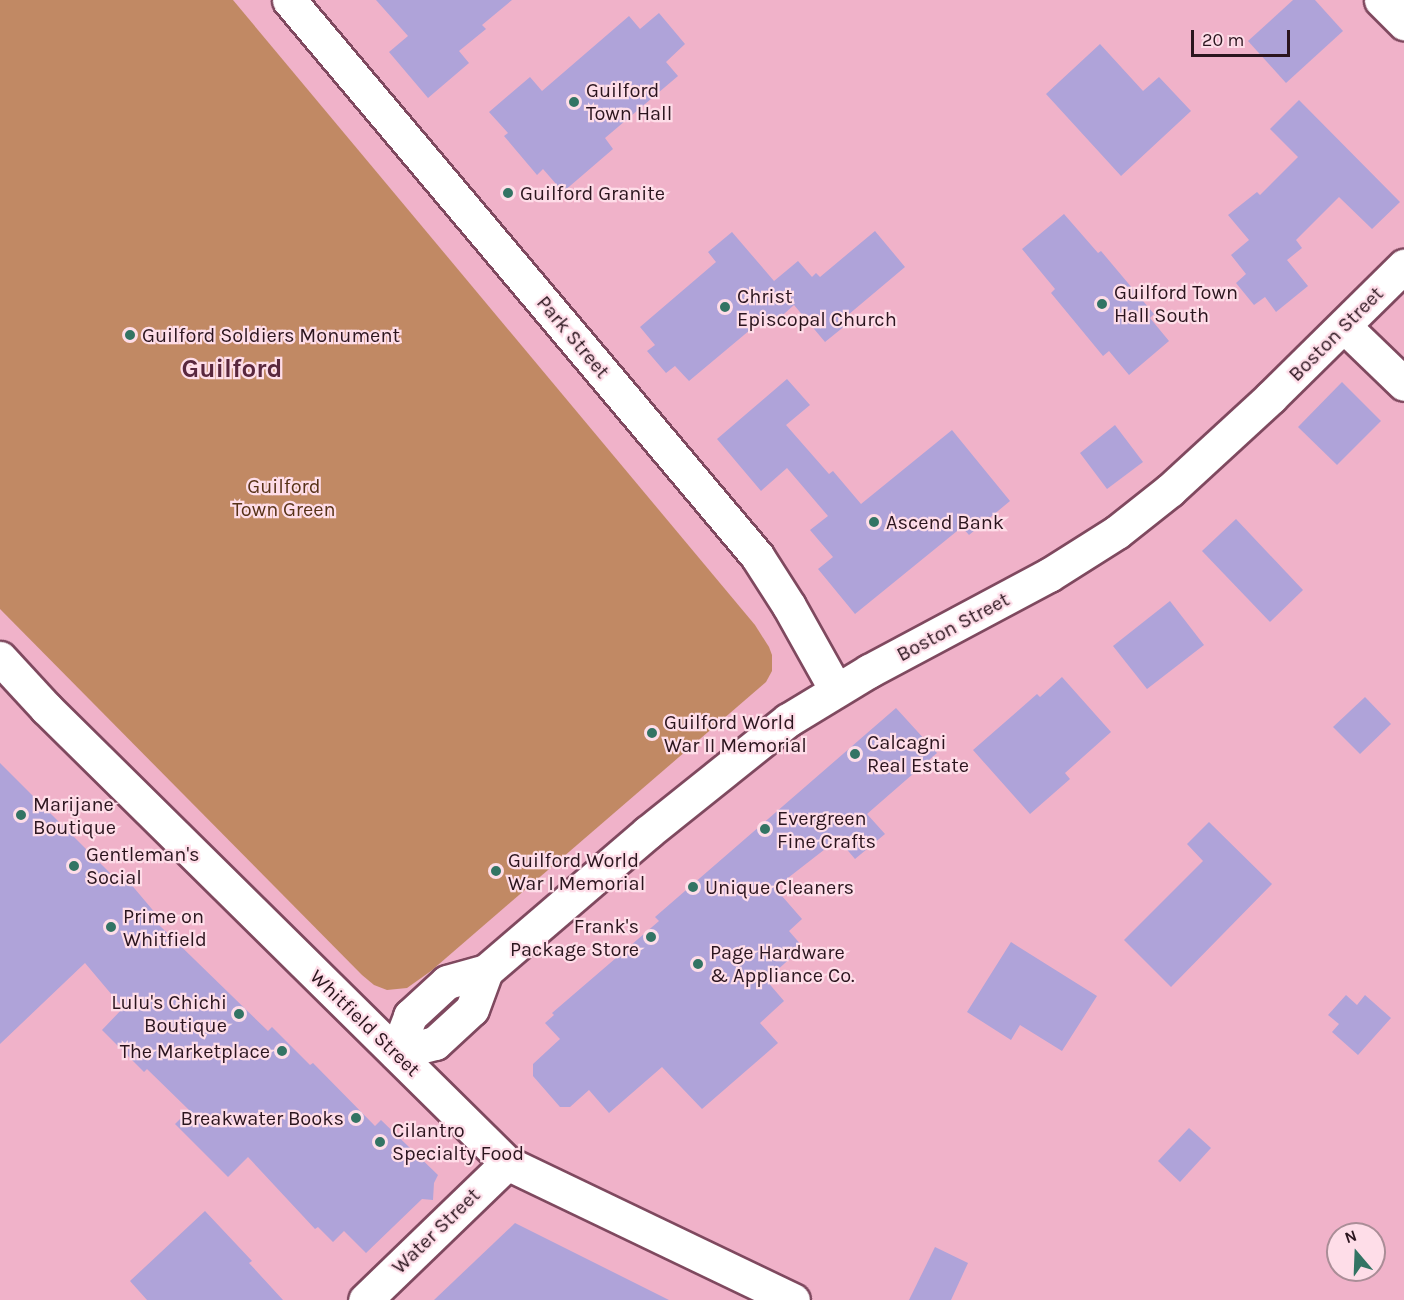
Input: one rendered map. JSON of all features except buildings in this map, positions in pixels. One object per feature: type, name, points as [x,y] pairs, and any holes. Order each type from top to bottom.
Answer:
[{"type":"main road","name":"Park Street","points":[[289,0],[757,556],[789,606],[836,690]]},
{"type":"main road","points":[[1381,0],[1404,24]]},
{"type":"main road","name":"Boston Street","points":[[396,1053],[435,1043],[472,1009],[486,971],[701,788],[788,720],[836,690],[1040,580],[1117,532],[1170,490],[1404,267]]},
{"type":"main road","points":[[1344,326],[1404,384]]},
{"type":"main road","name":"Whitfield Street","points":[[0,658],[40,702],[507,1163],[793,1300]]},
{"type":"main road","name":"Water Street","points":[[365,1300],[507,1163]]},
{"type":"green space","name":"Guilford Town Green","points":[[0,0],[233,0],[755,625],[769,647],[772,655],[772,671],[766,682],[431,971],[407,988],[387,990],[374,985],[362,975],[0,609]]},
{"type":"place","name":"Guilford Town Hall","points":[[574,102]]},
{"type":"place","name":"Guilford Granite","points":[[508,193]]},
{"type":"place","name":"Guilford Town Hall South","points":[[1102,304]]},
{"type":"place","name":"Christ Episcopal Church","points":[[725,307]]},
{"type":"place","name":"Guilford Soldiers Monument","points":[[130,335]]},
{"type":"place","name":"Ascend Bank","points":[[874,522]]},
{"type":"place","name":"Guilford World War II Memorial","points":[[652,733]]},
{"type":"place","name":"Calcagni Real Estate","points":[[855,754]]},
{"type":"place","name":"Marijane Boutique","points":[[21,815]]},
{"type":"place","name":"Evergreen Fine Crafts","points":[[765,829]]},
{"type":"place","name":"Gentleman's Social","points":[[74,866]]},
{"type":"place","name":"Guilford World War I Memorial","points":[[496,871]]},
{"type":"place","name":"Unique Cleaners","points":[[693,887]]},
{"type":"place","name":"Prime on Whitfield","points":[[111,927]]},
{"type":"place","name":"Frank's Package Store","points":[[651,937]]},
{"type":"place","name":"Page Hardware & Appliance Co.","points":[[698,964]]},
{"type":"place","name":"Lulu's Chichi Boutique","points":[[239,1014]]},
{"type":"place","name":"The Marketplace","points":[[282,1051]]},
{"type":"place","name":"Breakwater Books","points":[[356,1118]]},
{"type":"place","name":"Cilantro Specialty Food","points":[[380,1142]]},
{"type":"district","name":"Guilford","points":[[232,369]]}]
